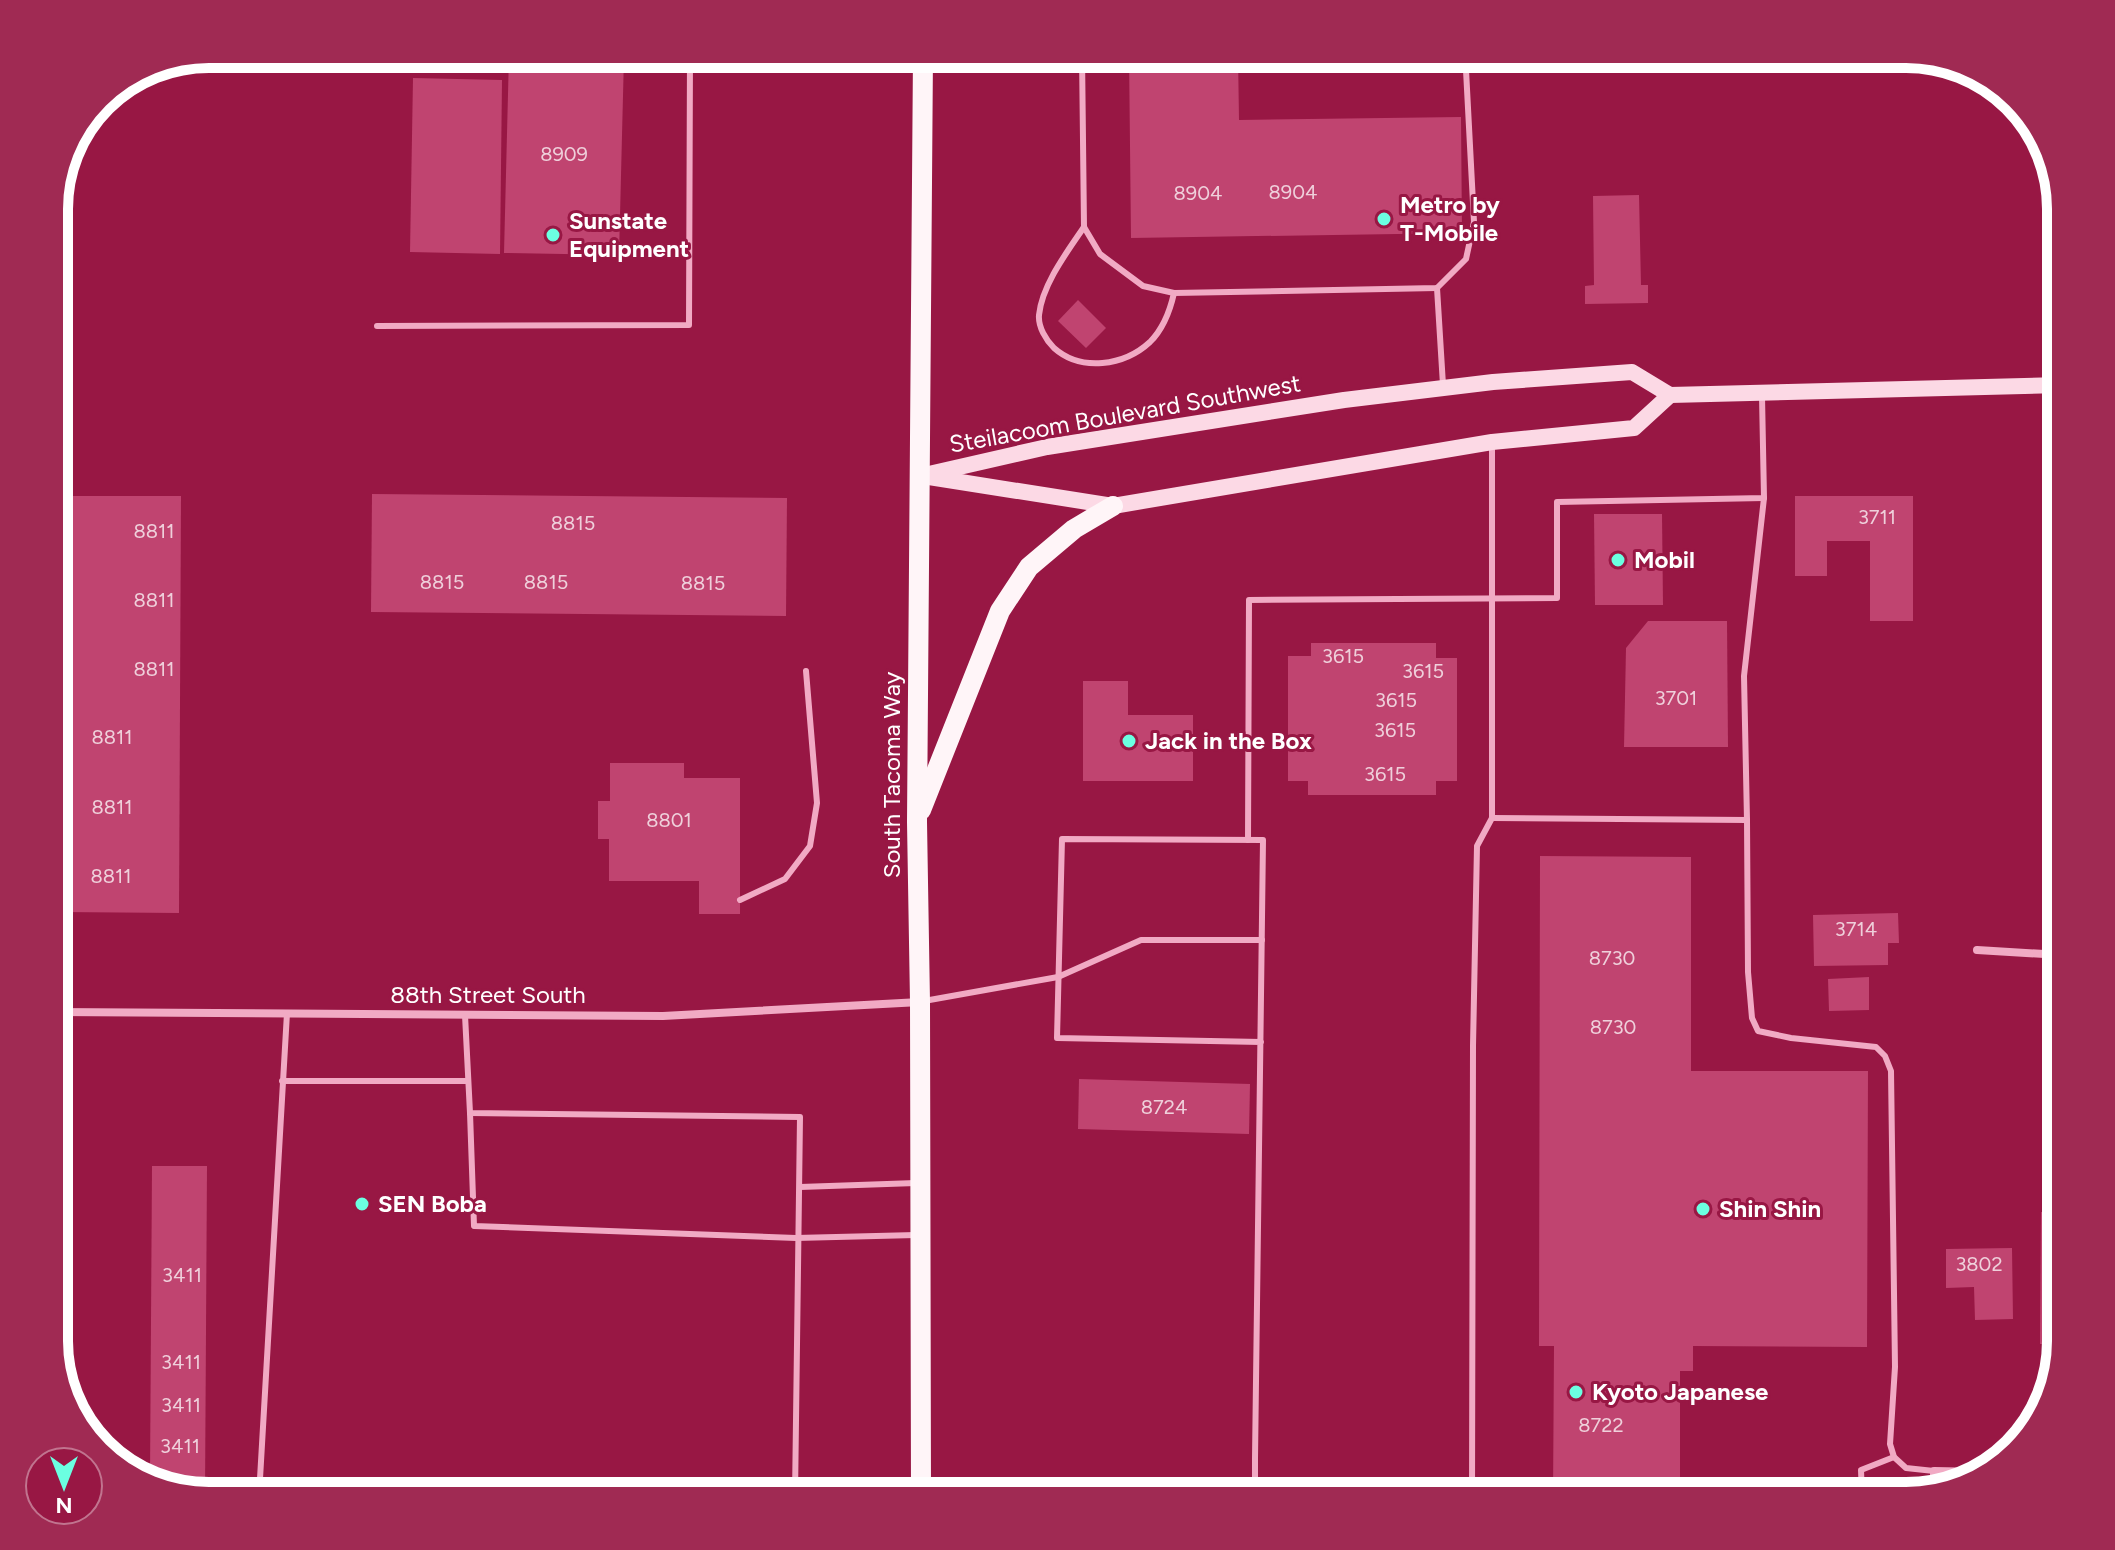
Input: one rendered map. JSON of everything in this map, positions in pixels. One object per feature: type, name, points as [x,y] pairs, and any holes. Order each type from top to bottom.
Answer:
[{"type":"main road","name":"South Tacoma Way","points":[[921,1482],[917,822],[923,68]]},
{"type":"main road","name":"Steilacoom Boulevard Southwest","points":[[1632,372],[1670,395],[1634,428],[1492,442],[1113,506],[920,476],[1061,445],[1344,400],[1444,389],[1632,372]]},
{"type":"main road","points":[[1670,395],[2047,385]]},
{"type":"main road","points":[[917,822],[1000,611],[1029,567],[1074,529],[1113,506]]},
{"type":"street","points":[[1977,950],[2047,954]]},
{"type":"street","name":"88th Street South","points":[[68,1012],[663,1016],[920,1002]]},
{"type":"street","points":[[1934,1479],[1934,1471],[1957,1471]]},
{"type":"lane","points":[[377,326],[689,325],[690,68]]},
{"type":"lane","points":[[1082,68],[1084,227],[1100,254],[1143,286],[1174,293],[1437,288],[1466,259],[1474,222],[1465,68]]},
{"type":"lane","points":[[1084,227],[1053,272],[1039,316],[1046,340],[1065,357],[1082,363],[1101,364],[1136,353],[1162,327],[1174,293]]},
{"type":"lane","points":[[1437,288],[1444,389]]},
{"type":"lane","points":[[1762,392],[1764,498],[1744,676],[1748,972],[1752,1018],[1758,1031],[1791,1038],[1876,1047],[1885,1056],[1891,1071],[1895,1367],[1890,1444],[1894,1457],[1906,1468],[1934,1471]]},
{"type":"lane","points":[[1472,1482],[1473,1046],[1477,846],[1492,818],[1492,442]]},
{"type":"lane","points":[[1248,840],[1249,600],[1557,598],[1557,502],[1764,498]]},
{"type":"lane","points":[[740,900],[785,879],[810,846],[817,803],[806,671]]},
{"type":"lane","points":[[1492,818],[1747,820]]},
{"type":"lane","points":[[1255,1482],[1261,1042],[1263,840],[1062,839],[1057,1038],[1261,1042]]},
{"type":"lane","points":[[920,1002],[1058,977],[1141,940],[1262,940]]},
{"type":"lane","points":[[260,1482],[287,1013]]},
{"type":"lane","points":[[465,1015],[474,1226],[796,1238],[920,1235]]},
{"type":"lane","points":[[282,1081],[468,1081]]},
{"type":"lane","points":[[470,1113],[800,1117],[795,1482]]},
{"type":"lane","points":[[800,1187],[920,1183]]},
{"type":"lane","points":[[1861,1482],[1861,1470],[1894,1457]]},
{"type":"building","points":[[509,68],[624,68],[619,255],[504,253]]},
{"type":"building","points":[[1129,68],[1238,68],[1239,120],[1461,117],[1462,233],[1131,238]]},
{"type":"building","points":[[413,78],[502,80],[500,254],[410,252]]},
{"type":"building","points":[[1639,195],[1641,285],[1648,285],[1648,303],[1585,304],[1585,286],[1594,285],[1593,196]]},
{"type":"building","points":[[1078,300],[1106,328],[1086,348],[1058,321]]},
{"type":"building","points":[[372,494],[787,498],[786,616],[371,612]]},
{"type":"building","points":[[68,496],[181,496],[179,913],[68,912]]},
{"type":"building","points":[[1795,496],[1913,496],[1913,621],[1870,621],[1870,541],[1827,541],[1827,576],[1795,576]]},
{"type":"building","points":[[1594,514],[1662,514],[1663,605],[1595,605]]},
{"type":"building","points":[[1648,621],[1727,621],[1728,747],[1624,747],[1626,648]]},
{"type":"building","points":[[1311,643],[1436,643],[1436,658],[1457,658],[1457,781],[1436,781],[1436,795],[1308,795],[1308,781],[1288,781],[1288,656],[1311,656]]},
{"type":"building","points":[[1083,681],[1128,681],[1128,715],[1193,715],[1193,781],[1083,781]]},
{"type":"building","points":[[610,763],[684,763],[684,778],[740,778],[740,914],[699,914],[699,881],[609,881],[609,839],[598,839],[598,801],[610,801]]},
{"type":"building","name":"Shin Shin","points":[[1540,856],[1691,857],[1691,1071],[1868,1071],[1867,1347],[1693,1346],[1693,1371],[1680,1371],[1680,1482],[1553,1482],[1554,1346],[1539,1346]]},
{"type":"building","points":[[1898,913],[1899,943],[1888,943],[1888,965],[1814,966],[1813,915]]},
{"type":"building","points":[[1869,977],[1869,1010],[1829,1011],[1828,979]]},
{"type":"building","points":[[1079,1079],[1250,1084],[1249,1134],[1078,1129]]},
{"type":"building","points":[[152,1166],[207,1166],[205,1482],[182,1479],[150,1468]]},
{"type":"building","points":[[2041,1212],[2047,1212],[2047,1344],[2040,1344]]},
{"type":"building","points":[[2012,1248],[2013,1319],[1975,1320],[1974,1287],[1946,1288],[1946,1249]]},
{"type":"place","name":"Metro by T-Mobile","points":[[1384,219]]},
{"type":"place","name":"Sunstate Equipment","points":[[553,235]]},
{"type":"place","name":"Mobil","points":[[1618,560]]},
{"type":"place","name":"Jack in the Box","points":[[1129,741]]},
{"type":"place","name":"SEN Boba","points":[[362,1204]]},
{"type":"place","name":"Shin Shin","points":[[1703,1209]]},
{"type":"place","name":"Kyoto Japanese","points":[[1576,1392]]}]
